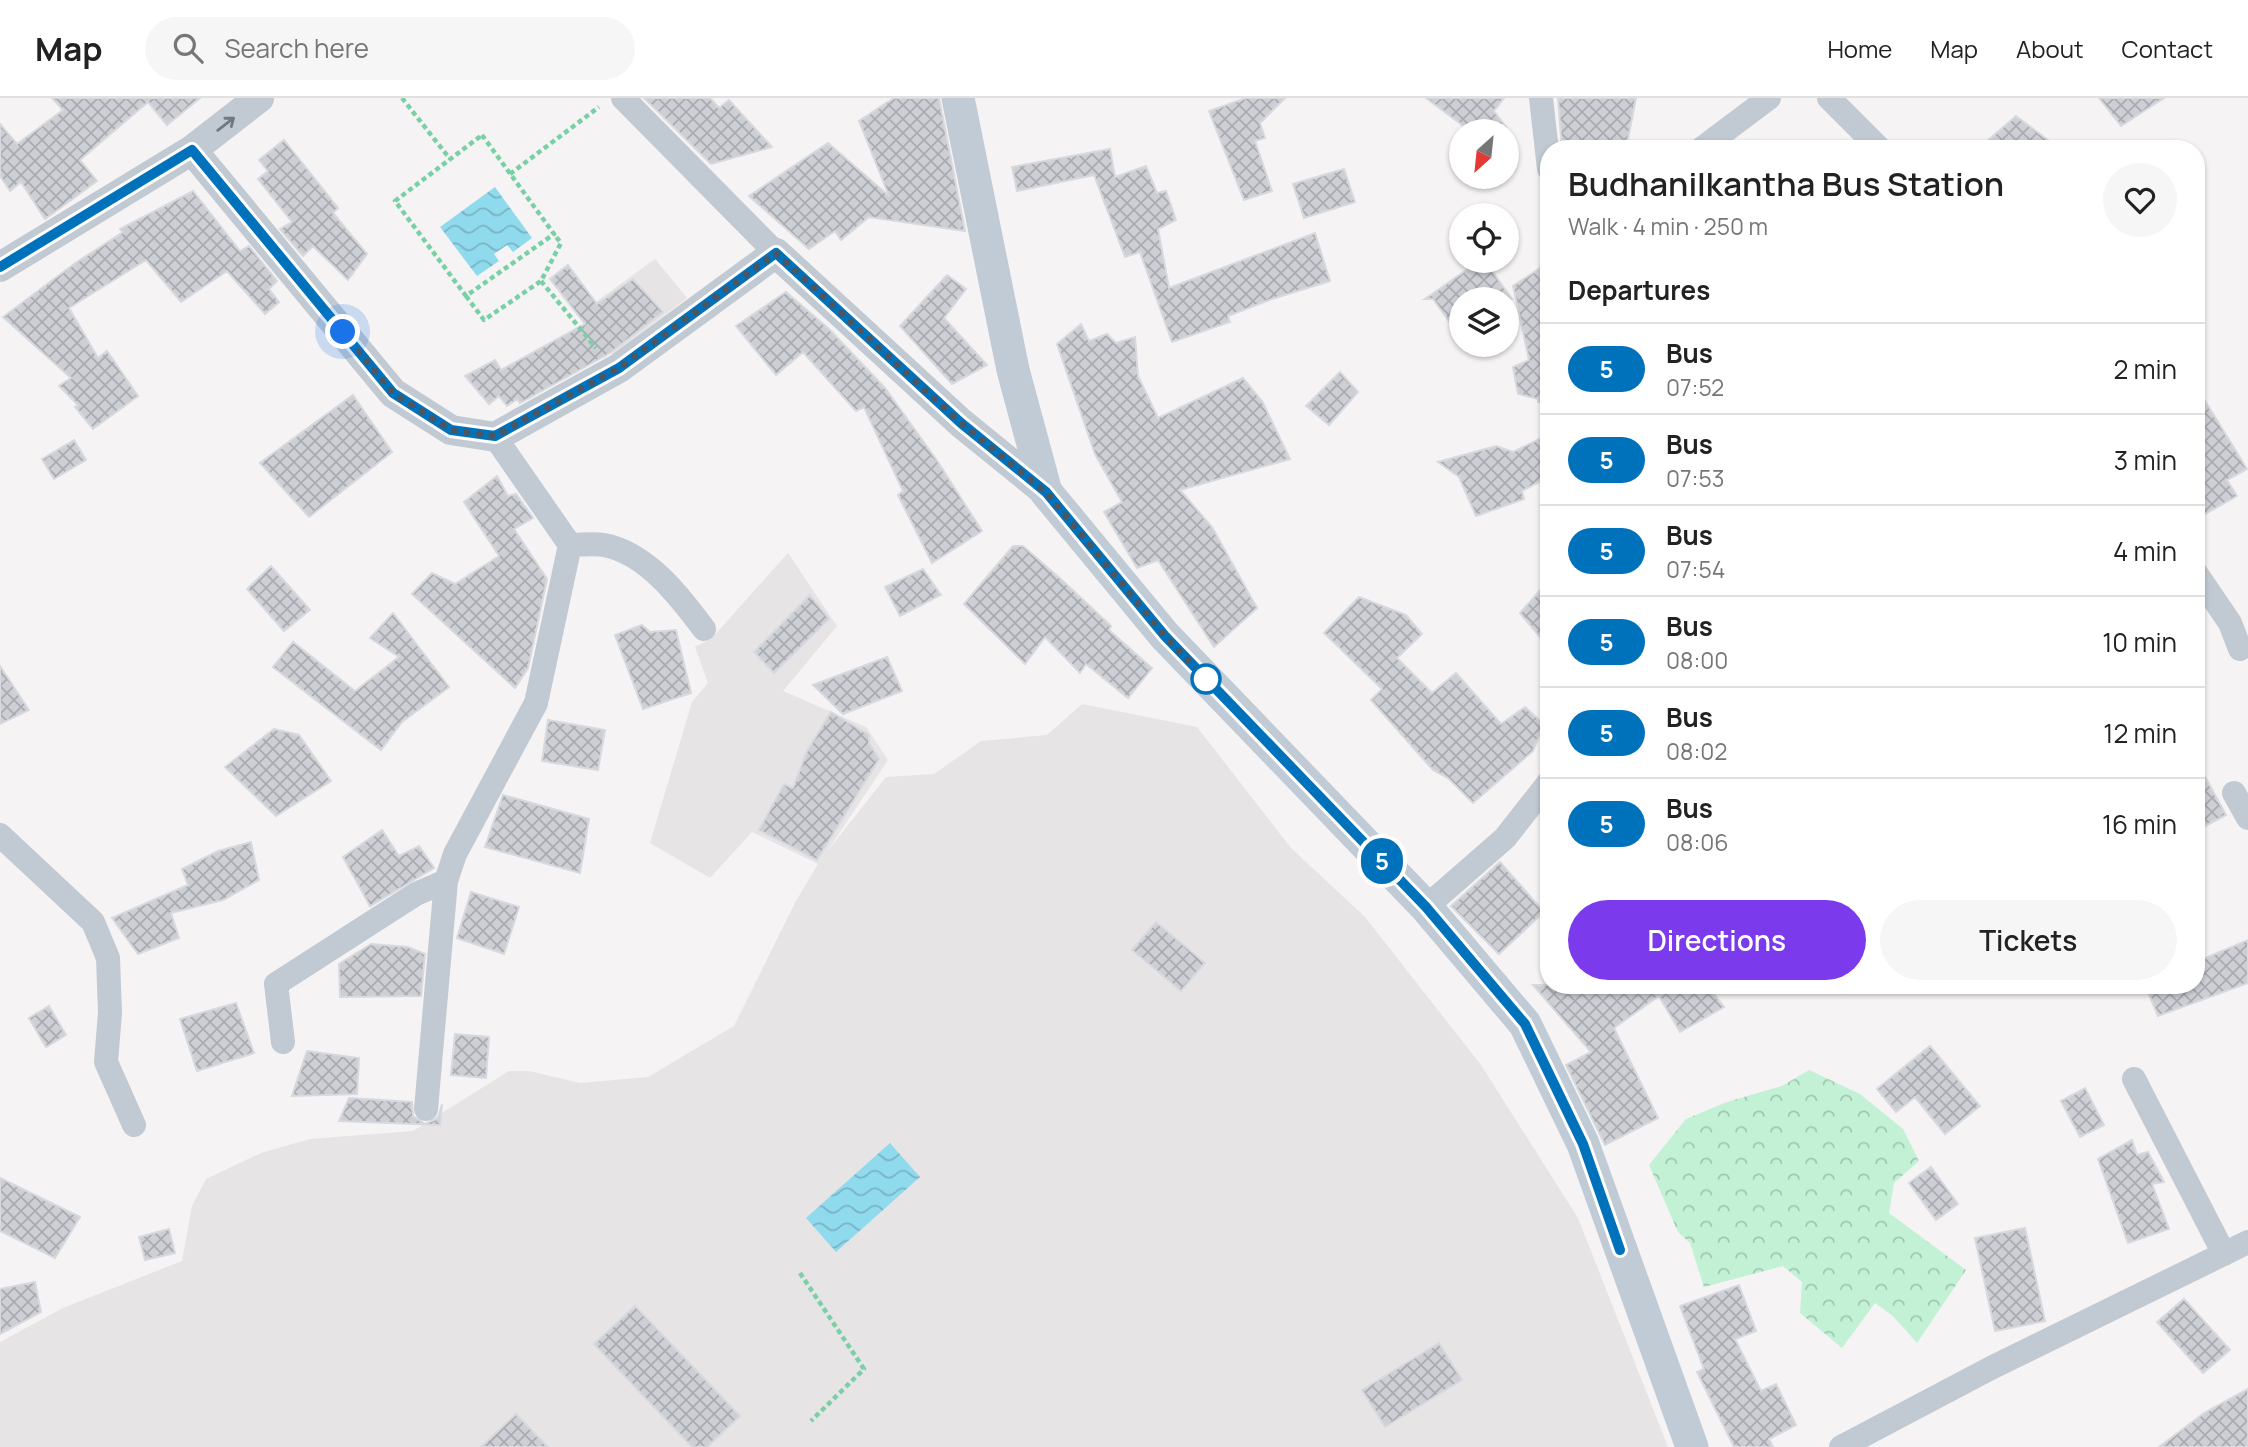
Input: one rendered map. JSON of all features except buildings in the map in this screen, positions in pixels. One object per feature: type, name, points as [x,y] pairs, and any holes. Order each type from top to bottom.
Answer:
[{"type":"main road","points":[[958,98],[1013,370],[1046,492],[1165,636],[1426,907],[1525,1024],[1583,1144],[1692,1447]]},
{"type":"street","points":[[0,267],[192,150],[259,98]]},
{"type":"street","points":[[623,98],[776,253],[961,423],[1046,492]]},
{"type":"street","points":[[1541,98],[1546,140]]},
{"type":"street","points":[[1713,140],[1769,98]]},
{"type":"street","points":[[1829,98],[1871,140]]},
{"type":"street","points":[[192,150],[393,393],[451,430],[495,436],[614,371],[776,253]]},
{"type":"street","points":[[426,1109],[446,881],[454,854],[536,703],[570,545],[495,436]]},
{"type":"street","points":[[570,545],[604,545],[633,557],[676,592],[704,629]]},
{"type":"street","points":[[2205,586],[2230,623],[2240,649]]},
{"type":"street","points":[[1426,907],[1505,838],[1540,793]]},
{"type":"street","points":[[2234,793],[2248,818]]},
{"type":"street","points":[[0,835],[93,922],[108,958],[110,1013],[106,1062],[134,1125]]},
{"type":"street","points":[[283,1042],[276,984],[416,894],[446,881]]},
{"type":"street","points":[[2134,1079],[2224,1254]]},
{"type":"street","points":[[1841,1447],[1991,1368],[2248,1242]]},
{"type":"path","points":[[402,98],[450,159]]},
{"type":"path","points":[[510,174],[596,109]]},
{"type":"path","points":[[482,135],[561,243],[541,281],[484,320],[395,201],[450,159],[482,135]]},
{"type":"path","points":[[466,296],[554,234]]},
{"type":"path","points":[[541,281],[614,371]]},
{"type":"path","points":[[800,1273],[864,1369],[811,1421]]},
{"type":"shaded area","points":[[655,259],[687,298],[613,355],[579,314]]},
{"type":"shaded area","points":[[788,553],[837,626],[783,691],[866,727],[888,760],[826,853],[886,777],[934,774],[981,741],[1047,735],[1082,704],[1197,727],[1291,848],[1365,917],[1481,1065],[1578,1218],[1668,1447],[0,1447],[0,1342],[63,1308],[182,1261],[192,1206],[206,1179],[261,1153],[310,1139],[413,1131],[509,1071],[529,1071],[580,1083],[648,1077],[734,1026],[796,901],[818,864],[752,832],[710,878],[650,843],[692,702],[708,683],[695,647],[712,638]]},
{"type":"green space","points":[[1809,1070],[1860,1094],[1903,1129],[1919,1161],[1894,1183],[1889,1213],[1966,1270],[1917,1343],[1893,1316],[1875,1303],[1842,1348],[1800,1313],[1802,1282],[1783,1266],[1704,1287],[1690,1243],[1678,1232],[1649,1165],[1686,1119],[1727,1102],[1782,1086]]},
{"type":"water","points":[[495,187],[532,238],[513,252],[507,245],[494,254],[499,261],[477,276],[440,227]]},
{"type":"water","points":[[890,1143],[920,1177],[836,1252],[806,1218]]},
{"type":"bus line","name":"5","points":[[0,267],[192,150],[393,393],[451,430],[495,436],[619,368],[776,253],[961,423],[1046,492],[1165,636],[1426,907],[1525,1024],[1583,1144],[1620,1250]]},
{"type":"route","points":[[343,332],[393,393],[451,430],[495,436],[619,368],[776,253],[961,423],[1046,492],[1165,636],[1206,679]]}]
